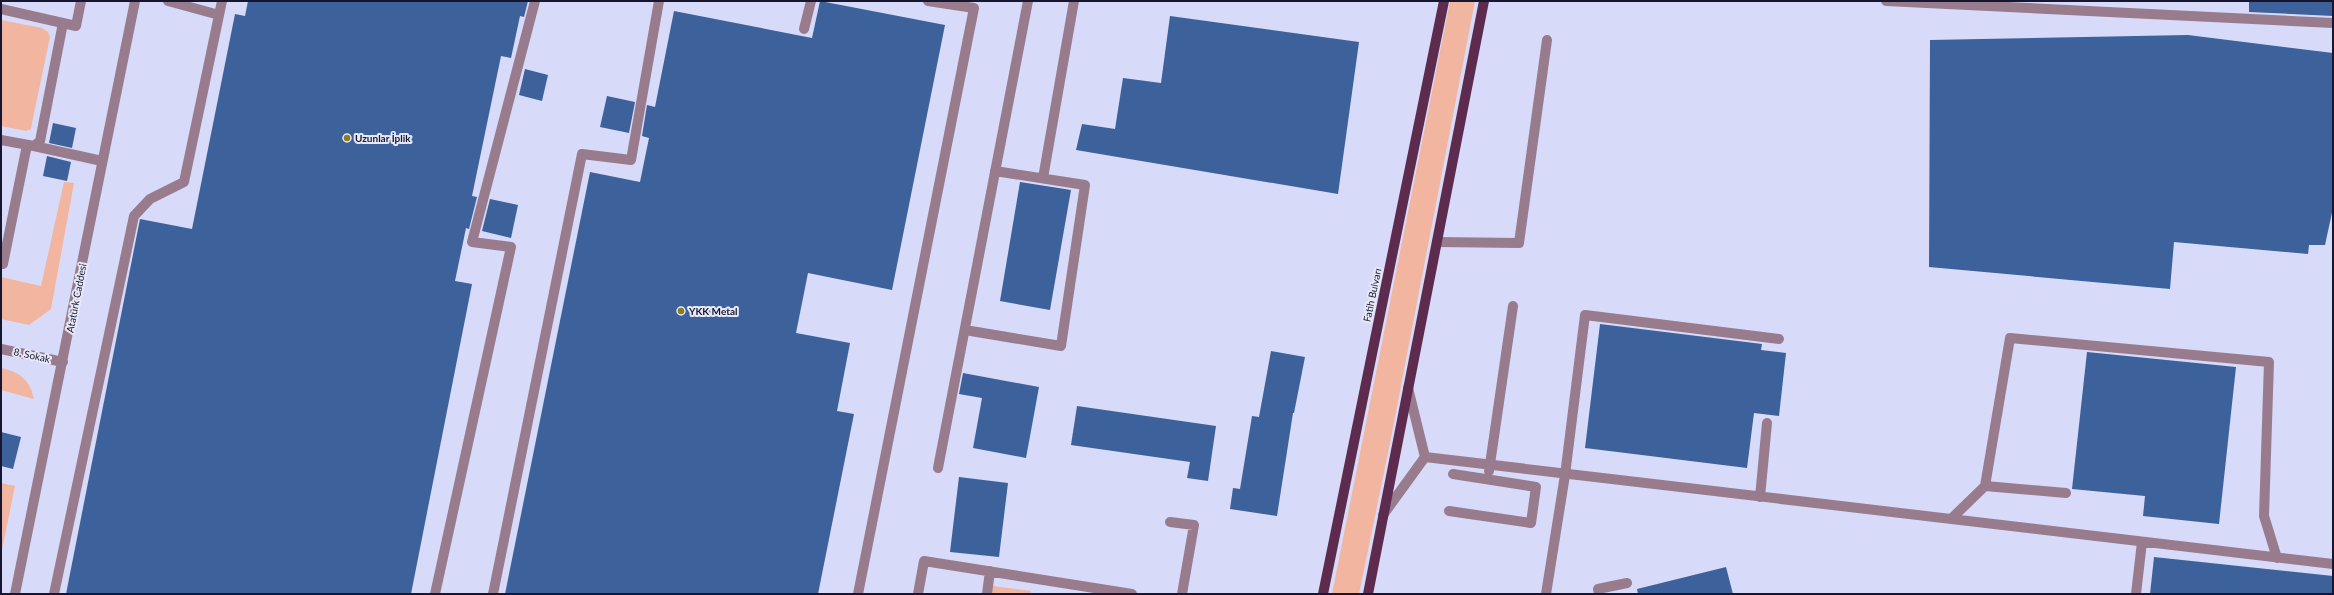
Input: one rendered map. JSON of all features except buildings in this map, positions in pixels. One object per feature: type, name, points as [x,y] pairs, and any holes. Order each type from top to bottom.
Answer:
[{"type":"main road","name":"Fatih Bulvarı","points":[[1323,594],[1444,1]]},
{"type":"main road","points":[[1368,594],[1482,3]]},
{"type":"street","points":[[1,9],[76,26],[81,1]]},
{"type":"street","name":"Atatürk Caddesi","points":[[15,594],[135,1]]},
{"type":"street","points":[[168,1],[219,16]]},
{"type":"street","points":[[54,594],[134,216],[150,199],[184,182],[222,1]]},
{"type":"street","points":[[435,594],[511,247],[472,242],[535,1]]},
{"type":"street","points":[[494,594],[582,154],[631,160],[659,1]]},
{"type":"street","points":[[804,29],[811,1]]},
{"type":"street","points":[[858,594],[974,8],[928,1]]},
{"type":"street","points":[[938,468],[1028,1]]},
{"type":"street","points":[[1043,178],[1074,1]]},
{"type":"street","points":[[1886,1],[2333,23]]},
{"type":"street","points":[[1,263],[3,264],[31,146],[40,141],[63,23]]},
{"type":"street","points":[[1437,242],[1519,243],[1547,40]]},
{"type":"street","points":[[1,140],[102,161]]},
{"type":"street","points":[[965,330],[1061,346],[1085,185],[995,171]]},
{"type":"street","points":[[1488,479],[1513,306]]},
{"type":"street","points":[[1546,594],[1565,475],[1584,316],[1780,338]]},
{"type":"street","points":[[1951,519],[1985,486],[2010,338],[2269,362],[2264,516],[2277,558]]},
{"type":"street","name":"8. Sokak","points":[[1,349],[63,362]]},
{"type":"street","points":[[1383,515],[1425,457],[1408,388]]},
{"type":"street","points":[[1760,497],[1767,423]]},
{"type":"street","points":[[1425,457],[1565,475],[2333,564]]},
{"type":"street","points":[[1449,511],[1531,524],[1536,487],[1453,474]]},
{"type":"street","points":[[1985,486],[2066,493]]},
{"type":"street","points":[[1170,522],[1194,525],[1182,594]]},
{"type":"street","points":[[2136,594],[2142,542]]},
{"type":"street","points":[[918,594],[924,561],[1132,594]]},
{"type":"street","points":[[987,594],[990,572]]},
{"type":"street","points":[[1598,594],[1598,589],[1627,583]]},
{"type":"shaded area","points":[[1450,1],[1475,1],[1390,443],[1359,594],[1332,594]]},
{"type":"shaded area","points":[[1,20],[42,28],[48,32],[50,37],[31,129],[26,131],[1,126]]},
{"type":"shaded area","points":[[64,182],[74,183],[51,309],[29,325],[1,319],[1,277],[41,286]]},
{"type":"shaded area","points":[[1,368],[14,372],[23,378],[30,387],[34,399],[1,390]]},
{"type":"shaded area","points":[[1,483],[15,486],[1,555]]},
{"type":"shaded area","points":[[993,586],[1031,591],[1030,594],[992,594]]},
{"type":"place","name":"Uzunlar İplik","points":[[347,138]]},
{"type":"place","name":"YKK Metal","points":[[681,311]]}]
